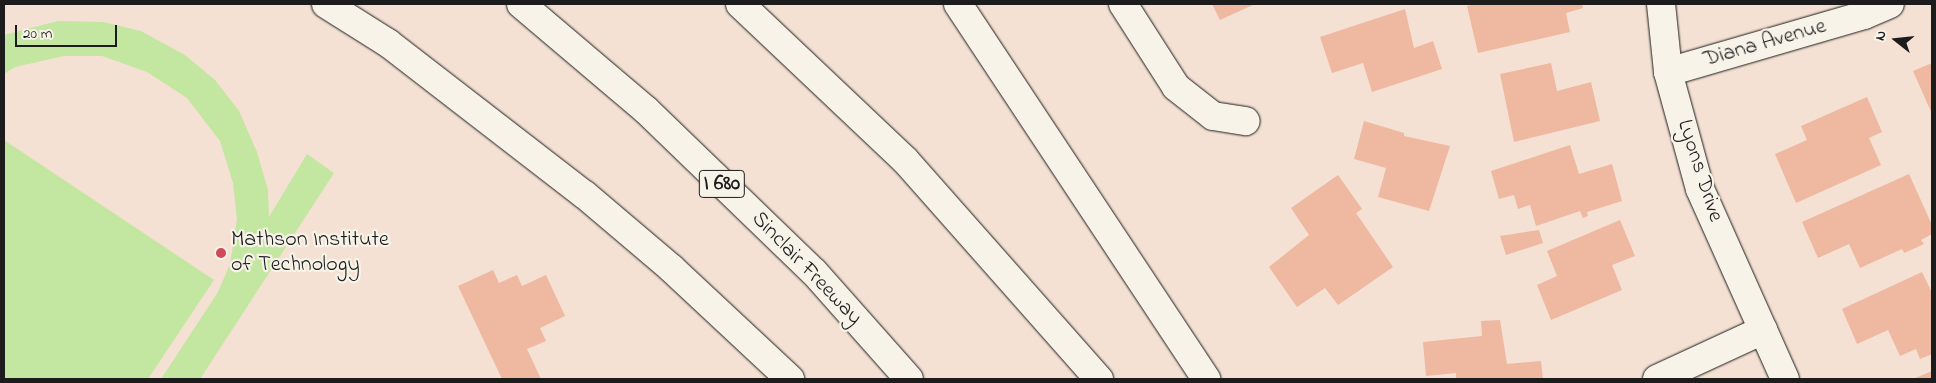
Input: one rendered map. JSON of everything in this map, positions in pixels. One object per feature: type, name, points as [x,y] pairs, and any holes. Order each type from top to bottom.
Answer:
[{"type":"main road","points":[[326,4],[388,43],[585,195],[671,268],[790,379]]},
{"type":"main road","name":"Sinclair Freeway","points":[[521,4],[646,110],[814,272],[909,379]]},
{"type":"main road","points":[[740,4],[905,160],[1098,379]]},
{"type":"main road","points":[[958,4],[1206,379]]},
{"type":"main road","points":[[1123,4],[1176,87],[1213,116],[1246,121]]},
{"type":"main road","name":"Lyons Drive","points":[[1661,4],[1668,72],[1700,189],[1785,379]]},
{"type":"main road","name":"Diana Avenue","points":[[1668,72],[1864,15],[1890,4]]},
{"type":"main road","points":[[1657,379],[1763,330]]},
{"type":"green space","points":[[58,21],[103,22],[141,31],[185,55],[215,80],[239,111],[257,152],[268,190],[269,217],[307,154],[334,173],[200,379],[161,379],[218,292],[230,264],[237,219],[233,183],[220,141],[187,98],[147,72],[102,56],[64,56],[15,67],[4,74],[4,35]]},
{"type":"green space","points":[[4,140],[214,280],[148,379],[4,379]]},
{"type":"building","points":[[1212,4],[1255,4],[1220,20]]},
{"type":"building","points":[[1476,4],[1582,4],[1583,8],[1566,13],[1570,32],[1478,53],[1467,6]]},
{"type":"building","points":[[1405,9],[1414,48],[1433,41],[1442,69],[1372,92],[1363,63],[1332,73],[1320,37]]},
{"type":"building","points":[[1551,63],[1557,91],[1591,82],[1600,121],[1514,142],[1500,74]]},
{"type":"building","points":[[1932,63],[1932,114],[1913,71]]},
{"type":"building","points":[[1867,97],[1882,132],[1869,138],[1881,165],[1796,203],[1775,154],[1807,140],[1801,126]]},
{"type":"building","points":[[1364,121],[1404,133],[1404,136],[1450,146],[1429,211],[1378,197],[1386,168],[1354,159]]},
{"type":"building","points":[[1570,145],[1579,174],[1612,164],[1622,201],[1587,212],[1588,216],[1583,218],[1580,211],[1536,226],[1530,205],[1518,209],[1514,195],[1499,199],[1491,171]]},
{"type":"building","points":[[1909,174],[1932,225],[1932,234],[1921,240],[1924,244],[1904,253],[1902,249],[1860,268],[1849,244],[1818,258],[1802,222]]},
{"type":"building","points":[[1338,175],[1362,209],[1356,213],[1393,267],[1338,305],[1325,288],[1297,307],[1269,267],[1309,235],[1291,208]]},
{"type":"building","points":[[1620,220],[1635,256],[1612,265],[1622,290],[1551,320],[1537,285],[1557,276],[1547,251]]},
{"type":"building","points":[[1539,230],[1543,243],[1506,255],[1500,236]]},
{"type":"building","points":[[493,270],[499,283],[517,275],[522,286],[546,275],[565,316],[540,328],[546,341],[527,349],[541,379],[502,379],[458,286]]},
{"type":"building","points":[[1922,272],[1932,293],[1932,354],[1920,359],[1916,349],[1900,356],[1888,330],[1857,344],[1842,309]]},
{"type":"building","points":[[1500,320],[1507,364],[1541,361],[1543,379],[1456,379],[1456,373],[1426,376],[1423,342],[1482,336],[1481,321]]},
{"type":"building","points":[[1932,371],[1932,379],[1913,379]]},
{"type":"place","name":"Mathson Institute of Technology","points":[[221,253]]}]
